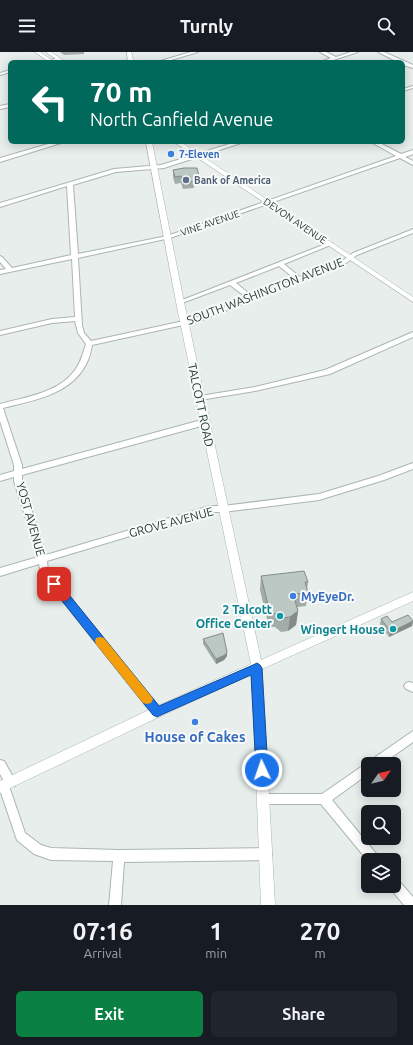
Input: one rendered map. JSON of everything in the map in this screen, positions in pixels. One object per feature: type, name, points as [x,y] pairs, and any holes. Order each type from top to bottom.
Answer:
[{"type":"street","points":[[37,52],[47,60]]},
{"type":"street","points":[[48,52],[61,60]]},
{"type":"street","points":[[166,60],[196,52]]},
{"type":"street","points":[[322,52],[335,58]]},
{"type":"street","points":[[328,60],[356,52]]},
{"type":"street","points":[[380,52],[398,60]]},
{"type":"street","points":[[0,155],[40,144]]},
{"type":"street","points":[[0,160],[54,144]]},
{"type":"street","name":"TALCOTT ROAD","points":[[149,144],[180,302],[257,668],[268,905]]},
{"type":"street","name":"DEVON AVENUE","points":[[180,144],[413,300]]},
{"type":"street","points":[[0,205],[119,170],[162,167],[235,144]]},
{"type":"street","points":[[378,144],[413,163]]},
{"type":"street","name":"VINE AVENUE","points":[[0,272],[168,237],[413,152]]},
{"type":"street","points":[[0,408],[61,388],[75,377],[88,353],[89,344],[79,329],[70,184]]},
{"type":"street","name":"SOUTH WASHINGTON AVENUE","points":[[89,344],[195,321],[252,299],[350,258],[355,254],[413,231]]},
{"type":"street","points":[[180,302],[330,244]]},
{"type":"street","points":[[0,258],[11,270]]},
{"type":"street","points":[[278,263],[299,279]]},
{"type":"street","points":[[231,282],[252,299]]},
{"type":"street","points":[[0,333],[52,321],[79,319]]},
{"type":"street","points":[[200,398],[255,389],[327,372],[413,334]]},
{"type":"street","name":"YOST AVENUE","points":[[0,408],[18,465],[18,481],[43,560],[44,572],[157,712]]},
{"type":"street","points":[[0,478],[205,422]]},
{"type":"street","name":"GROVE AVENUE","points":[[0,572],[210,509],[223,509],[318,497],[381,478],[413,466]]},
{"type":"street","points":[[5,785],[157,712],[413,596]]},
{"type":"street","points":[[383,757],[413,736]]},
{"type":"street","points":[[0,765],[21,836],[38,850],[51,854],[119,856],[266,854]]},
{"type":"street","points":[[263,799],[324,799],[361,773]]},
{"type":"street","points":[[324,799],[368,853]]},
{"type":"street","points":[[115,905],[119,856]]},
{"type":"street","points":[[401,892],[412,905]]},
{"type":"building","points":[[197,168],[199,176],[193,176],[194,181],[183,182],[181,176],[175,177],[173,170]]},
{"type":"building","points":[[304,571],[308,582],[305,582],[308,593],[293,594],[298,611],[290,617],[282,618],[276,614],[270,613],[261,576]]},
{"type":"building","points":[[408,615],[413,621],[391,632],[381,619],[387,616],[392,622]]},
{"type":"building","points":[[223,633],[227,652],[225,655],[216,659],[203,639]]},
{"type":"slow traffic","points":[[100,641],[147,699]]},
{"type":"place","name":"7-Eleven","points":[[171,154]]},
{"type":"place","name":"Bank of America","points":[[186,180]]},
{"type":"place","name":"MyEyeDr.","points":[[293,596]]},
{"type":"place","name":"2 Talcott Office Center","points":[[280,616]]},
{"type":"place","name":"Wingert House","points":[[393,629]]},
{"type":"place","name":"House of Cakes","points":[[195,722]]},
{"type":"route","points":[[54,584],[157,712],[257,668],[262,770]]}]
